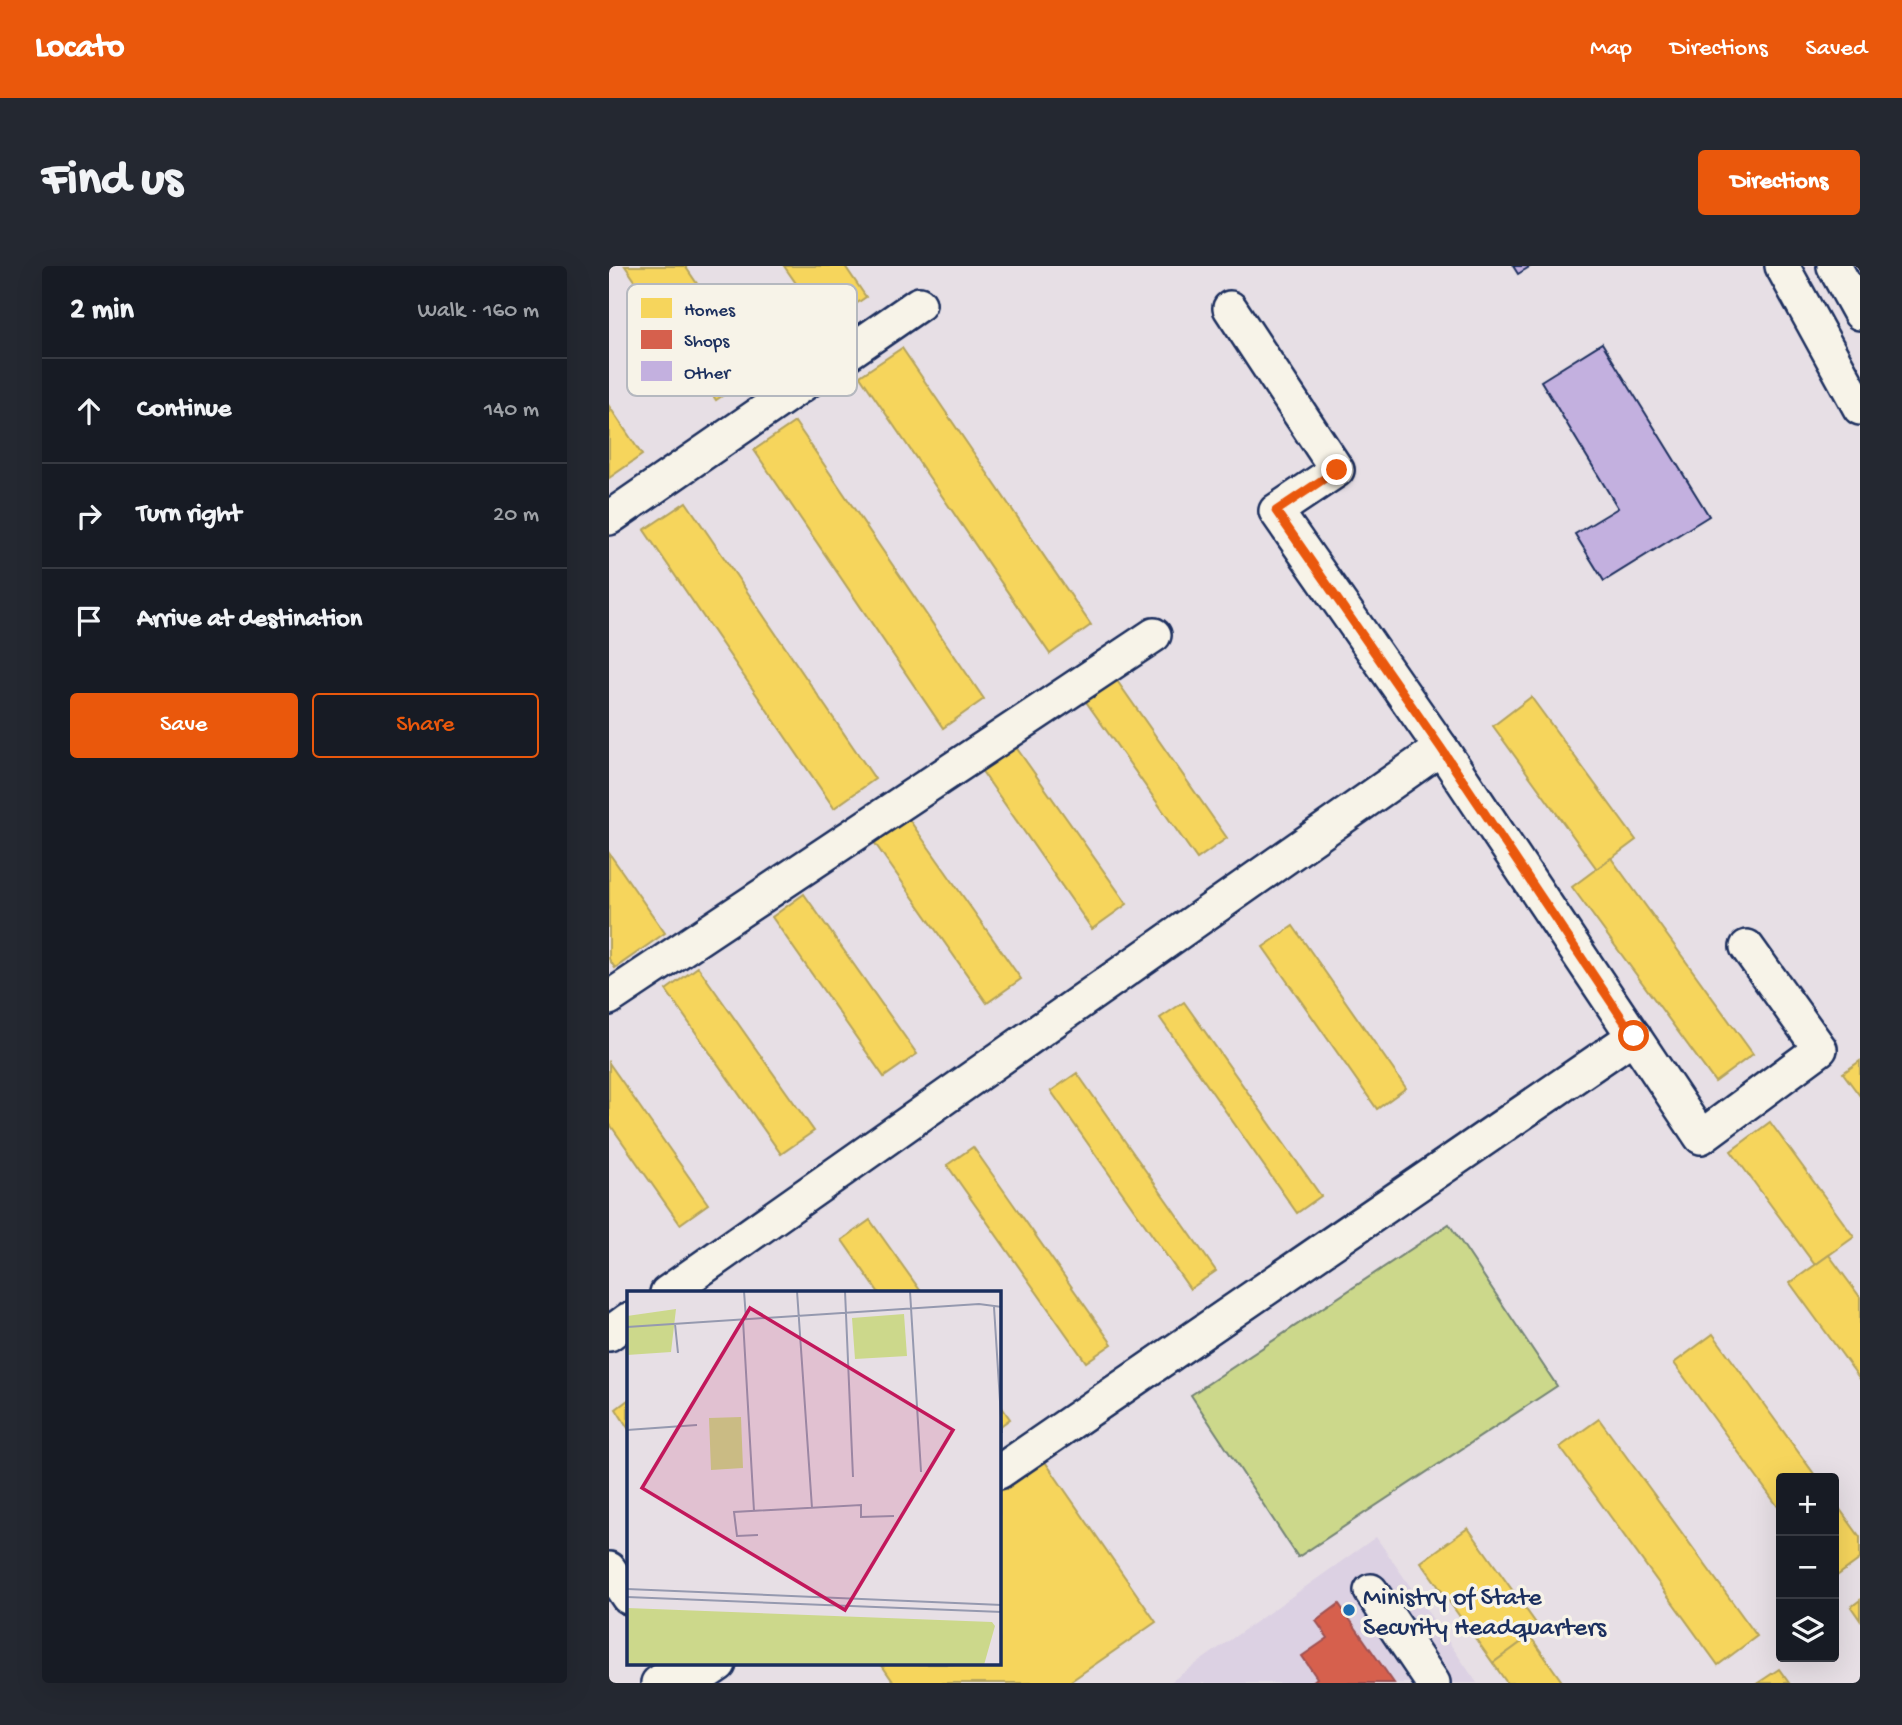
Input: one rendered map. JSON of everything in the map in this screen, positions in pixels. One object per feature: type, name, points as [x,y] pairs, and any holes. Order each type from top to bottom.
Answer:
[{"type":"street","points":[[1782,266],[1860,408]]},
{"type":"street","points":[[1835,266],[1860,313]]},
{"type":"street","points":[[857,347],[919,304]]},
{"type":"street","points":[[1230,308],[1337,470],[1276,511],[1441,748],[1701,1137],[1820,1049],[1747,947]]},
{"type":"street","points":[[609,518],[786,396]]},
{"type":"street","points":[[609,998],[1154,635]]},
{"type":"street","points":[[670,1291],[1441,748]]},
{"type":"street","points":[[1001,1471],[1634,1036]]},
{"type":"street","points":[[609,1334],[627,1321]]},
{"type":"street","points":[[609,1569],[627,1596]]},
{"type":"street","points":[[1371,1591],[1433,1683]]},
{"type":"street","points":[[678,1676],[712,1666]]},
{"type":"shaded area","name":"Ministry of State Security Headquarters","points":[[1376,1537],[1477,1683],[1169,1683]]},
{"type":"green space","points":[[1449,1224],[1557,1386],[1298,1557],[1191,1395]]},
{"type":"building: Homes","points":[[625,266],[685,266],[697,284],[637,284]]},
{"type":"building: Homes","points":[[784,266],[845,266],[866,297],[857,303],[857,284],[797,284]]},
{"type":"building: Homes","points":[[902,348],[1091,625],[1050,654],[860,376]]},
{"type":"building: Homes","points":[[609,406],[642,455],[609,478]]},
{"type":"building: Homes","points":[[795,422],[984,699],[943,728],[754,450]]},
{"type":"building: Homes","points":[[686,502],[875,779],[834,808],[644,530]]},
{"type":"building: Homes","points":[[1113,675],[1227,838],[1197,859],[1082,696]]},
{"type":"building: Homes","points":[[1531,697],[1636,840],[1597,869],[1493,726]]},
{"type":"building: Homes","points":[[1013,743],[1127,904],[1092,929],[979,767]]},
{"type":"building: Homes","points":[[908,818],[1021,979],[987,1003],[874,842]]},
{"type":"building: Homes","points":[[609,853],[665,933],[615,968],[609,959]]},
{"type":"building: Homes","points":[[1611,858],[1753,1054],[1715,1082],[1572,887]]},
{"type":"building: Homes","points":[[804,894],[917,1054],[884,1077],[772,917]]},
{"type":"building: Homes","points":[[1293,926],[1406,1088],[1377,1109],[1263,947]]},
{"type":"building: Homes","points":[[698,967],[814,1131],[781,1154],[666,990]]},
{"type":"building: Homes","points":[[1184,1002],[1321,1196],[1297,1213],[1160,1018]]},
{"type":"building: Homes","points":[[1860,1061],[1860,1096],[1843,1073]]},
{"type":"building: Homes","points":[[609,1063],[708,1204],[680,1224],[609,1123]]},
{"type":"building: Homes","points":[[1077,1073],[1216,1271],[1190,1289],[1051,1091]]},
{"type":"building: Homes","points":[[1770,1122],[1854,1237],[1815,1265],[1731,1151]]},
{"type":"building: Homes","points":[[973,1147],[1112,1344],[1086,1362],[947,1165]]},
{"type":"building: Homes","points":[[870,1220],[921,1291],[878,1291],[842,1240]]},
{"type":"building: Homes","points":[[1829,1255],[1860,1297],[1860,1379],[1790,1283]]},
{"type":"building: Homes","points":[[1713,1334],[1813,1473],[1776,1473],[1776,1504],[1674,1363]]},
{"type":"building: Homes","points":[[627,1401],[627,1426],[616,1409]]},
{"type":"building: Homes","points":[[1001,1406],[1010,1419],[1001,1426]]},
{"type":"building: Homes","points":[[1599,1419],[1757,1636],[1718,1665],[1560,1447]]},
{"type":"building: Homes","points":[[1039,1453],[1156,1622],[1068,1683],[894,1683],[882,1666],[1001,1666],[1001,1479]]},
{"type":"building: Homes","points":[[1839,1508],[1860,1537],[1860,1559],[1839,1574]]},
{"type":"building: Homes","points":[[1468,1528],[1540,1629],[1493,1663],[1421,1562]]},
{"type":"building: Homes","points":[[1860,1600],[1860,1620],[1851,1607]]},
{"type":"building: Homes","points":[[1530,1636],[1563,1683],[1507,1683],[1493,1663]]},
{"type":"building: Homes","points":[[1779,1669],[1789,1683],[1758,1683]]},
{"type":"building: Shops","points":[[1339,1604],[1394,1683],[1311,1683],[1317,1678],[1302,1656],[1328,1638],[1316,1621]]},
{"type":"building: Other","points":[[1513,266],[1531,266],[1518,274]]},
{"type":"building: Other","points":[[1602,343],[1709,516],[1604,581],[1575,534],[1618,508],[1541,381]]},
{"type":"place","name":"Ministry of State Security Headquarters","points":[[1349,1610]]},
{"type":"route","points":[[1337,470],[1276,511],[1441,748],[1634,1036]]}]
